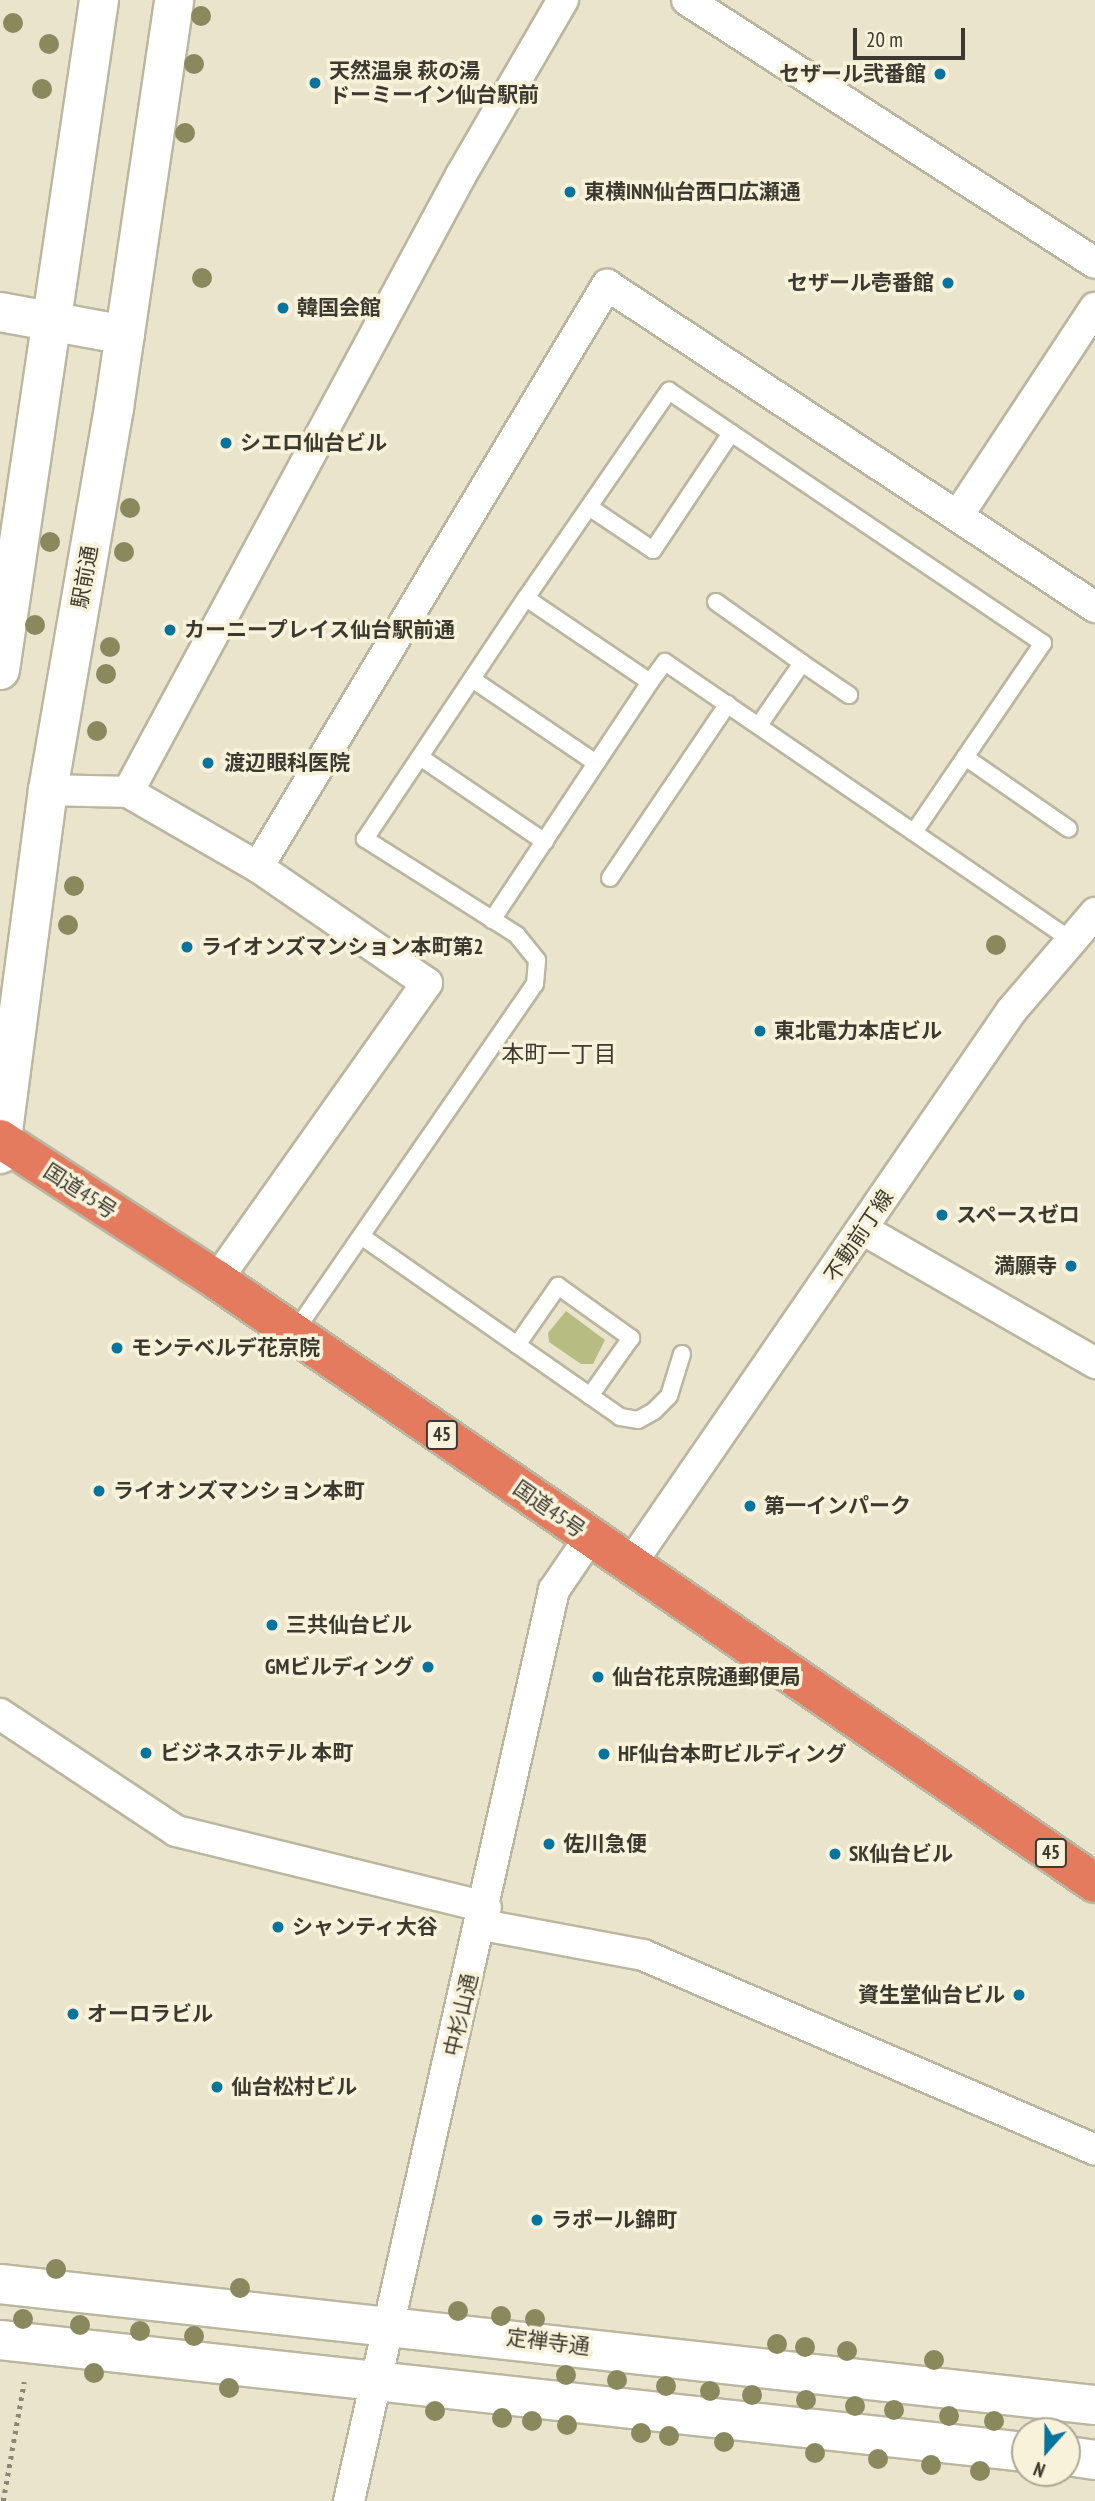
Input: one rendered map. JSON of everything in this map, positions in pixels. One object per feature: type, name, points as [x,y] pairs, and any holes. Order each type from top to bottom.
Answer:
[{"type":"highway","name":"国道45号","points":[[0,1145],[217,1280],[1095,1884]]},
{"type":"street","points":[[0,670],[99,0]]},
{"type":"street","name":"駅前通","points":[[0,1145],[48,790],[125,335],[174,0]]},
{"type":"street","points":[[128,792],[461,175],[563,0]]},
{"type":"street","points":[[687,0],[1095,263]]},
{"type":"street","points":[[258,867],[607,285],[959,514],[1095,607]]},
{"type":"street","points":[[959,514],[1095,308]]},
{"type":"street","points":[[0,312],[125,335]]},
{"type":"street","points":[[48,790],[128,792],[258,867],[427,983],[217,1280]]},
{"type":"street","name":"不動前丁線","points":[[630,1565],[864,1230],[1012,1010],[1095,913]]},
{"type":"street","points":[[864,1230],[1095,1363]]},
{"type":"street","name":"中杉山通","points":[[349,2501],[484,1916],[554,1590],[590,1537]]},
{"type":"street","points":[[0,1714],[176,1831],[484,1916],[643,1955],[1095,2150]]},
{"type":"street","name":"定禅寺通","points":[[0,2284],[388,2324],[1095,2404]]},
{"type":"street","points":[[0,2340],[1011,2450]]},
{"type":"lane","points":[[294,1333],[535,984],[537,960],[492,920],[365,839],[669,391],[1043,643],[914,832]]},
{"type":"lane","points":[[589,507],[653,550],[732,433]]},
{"type":"lane","points":[[526,598],[650,682]]},
{"type":"lane","points":[[716,602],[849,695]]},
{"type":"lane","points":[[492,920],[665,662],[1071,940]]},
{"type":"lane","points":[[759,725],[802,663]]},
{"type":"lane","points":[[472,680],[596,763]]},
{"type":"lane","points":[[610,878],[728,704]]},
{"type":"lane","points":[[420,757],[545,842]]},
{"type":"lane","points":[[965,757],[1069,829]]},
{"type":"lane","points":[[361,1236],[620,1417],[638,1420],[669,1396],[682,1354]]},
{"type":"lane","points":[[517,1345],[558,1286],[631,1338],[590,1396]]},
{"type":"path","points":[[4,2501],[24,2382]]},
{"type":"green space","points":[[566,1311],[605,1340],[593,1364],[581,1364],[549,1342],[548,1333]]},
{"type":"place","name":"セザール弐番館","points":[[940,74]]},
{"type":"place","name":"天然温泉 萩の湯 ドーミーイン仙台駅前","points":[[315,83]]},
{"type":"place","name":"東横INN仙台西口広瀬通","points":[[570,192]]},
{"type":"place","name":"セザール壱番館","points":[[948,283]]},
{"type":"place","name":"韓国会館","points":[[283,308]]},
{"type":"place","name":"シエロ仙台ビル","points":[[226,443]]},
{"type":"place","name":"カーニープレイス仙台駅前通","points":[[170,630]]},
{"type":"place","name":"渡辺眼科医院","points":[[208,763]]},
{"type":"place","name":"ライオンズマンション本町第2","points":[[187,947]]},
{"type":"place","name":"東北電力本店ビル","points":[[760,1031]]},
{"type":"place","name":"スペースゼロ","points":[[942,1215]]},
{"type":"place","name":"満願寺","points":[[1071,1266]]},
{"type":"place","name":"モンテベルデ花京院","points":[[117,1348]]},
{"type":"place","name":"ライオンズマンション本町","points":[[99,1491]]},
{"type":"place","name":"第一インパーク","points":[[750,1506]]},
{"type":"place","name":"三共仙台ビル","points":[[272,1625]]},
{"type":"place","name":"GMビルディング","points":[[428,1667]]},
{"type":"place","name":"仙台花京院通郵便局","points":[[598,1677]]},
{"type":"place","name":"ビジネスホテル 本町","points":[[146,1753]]},
{"type":"place","name":"HF仙台本町ビルディング","points":[[604,1754]]},
{"type":"place","name":"佐川急便","points":[[549,1844]]},
{"type":"place","name":"SK仙台ビル","points":[[835,1854]]},
{"type":"place","name":"シャンティ大谷","points":[[278,1927]]},
{"type":"place","name":"資生堂仙台ビル","points":[[1019,1995]]},
{"type":"place","name":"オーロラビル","points":[[73,2014]]},
{"type":"place","name":"仙台松村ビル","points":[[217,2087]]},
{"type":"place","name":"ラポール錦町","points":[[537,2220]]},
{"type":"district","name":"本町一丁目","points":[[559,1054]]}]
